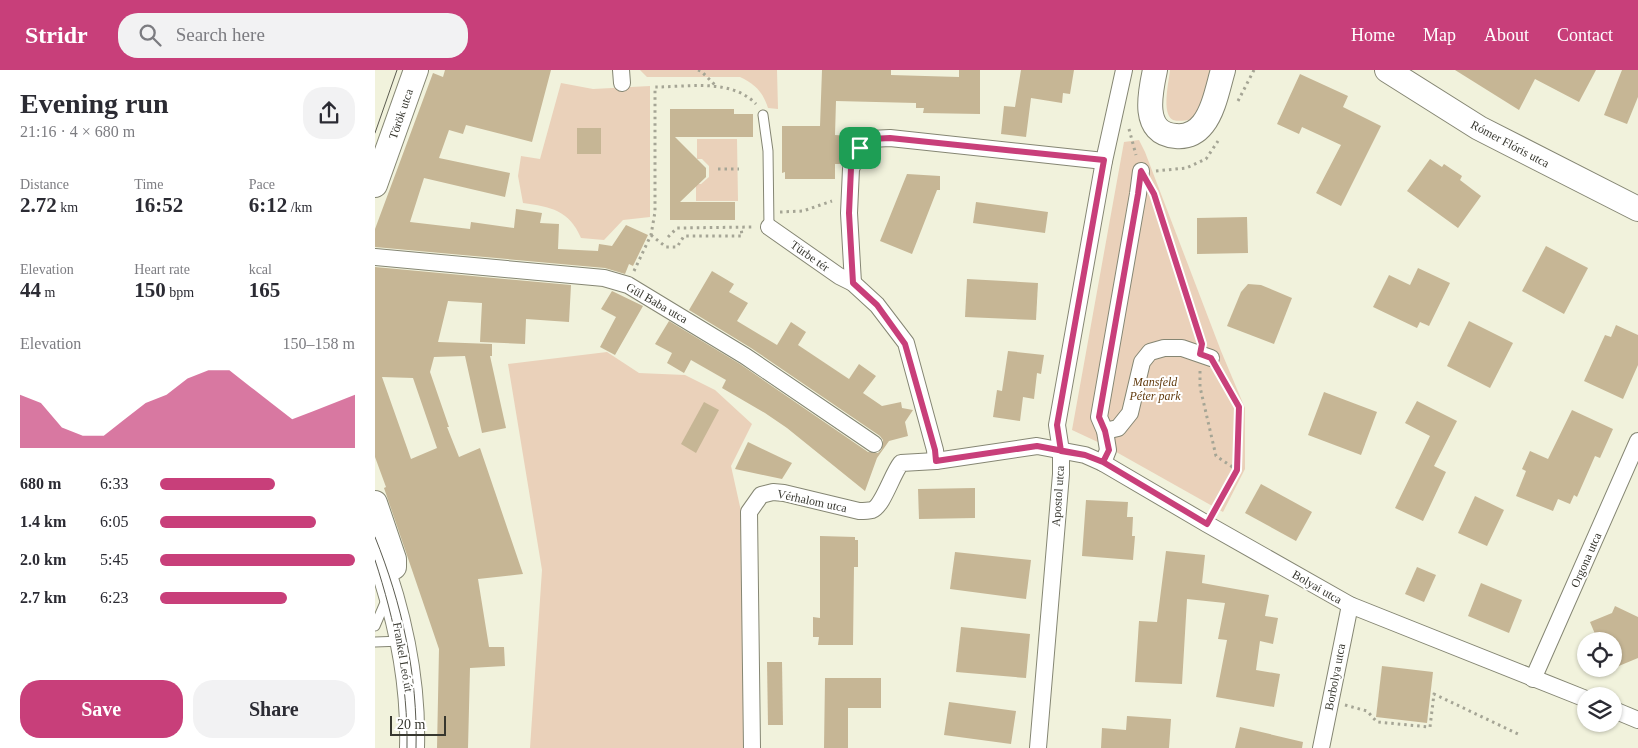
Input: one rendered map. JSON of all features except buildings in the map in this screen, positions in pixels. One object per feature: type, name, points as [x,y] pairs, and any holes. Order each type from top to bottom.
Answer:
[{"type":"street","name":"Török utca","points":[[375,185],[416,70]]},
{"type":"street","name":"Apostol utca","points":[[1038,748],[1061,474],[1061,451],[1057,425],[1104,160],[1124,70]]},
{"type":"street","points":[[1155,70],[1150,96],[1151,118],[1159,131],[1166,135],[1182,137],[1191,134],[1204,123],[1223,70]]},
{"type":"street","name":"Rómer Flóris utca","points":[[1387,70],[1479,128],[1638,209]]},
{"type":"street","points":[[853,283],[849,213],[851,168],[860,148],[871,139],[890,138],[1104,160]]},
{"type":"street","points":[[1103,462],[1109,450],[1105,431],[1099,417],[1141,171]]},
{"type":"street","name":"Türbe tér","points":[[769,227],[839,276],[853,283],[877,305],[905,344],[935,450],[936,461]]},
{"type":"street","name":"Gül Baba utca","points":[[375,257],[604,278],[628,285],[745,356],[874,444]]},
{"type":"street","points":[[1105,431],[1118,428],[1130,413],[1142,362],[1150,352],[1164,348],[1182,348],[1206,356]]},
{"type":"street","name":"Orgona utca","points":[[1533,678],[1638,441]]},
{"type":"street","name":"Vérhalom utca","points":[[752,748],[749,512],[761,495],[773,492],[859,511],[872,510],[881,503],[894,472],[901,463],[936,461],[1037,446],[1061,451]]},
{"type":"street","name":"Bolyai utca","points":[[1061,451],[1085,455],[1103,462],[1207,524],[1350,605],[1577,696]]},
{"type":"street","name":"Frankel Leó út","points":[[375,504],[395,559],[391,596]]},
{"type":"street","name":"Frankel Leó út","points":[[375,547],[391,596],[402,641],[411,707],[412,748]]},
{"type":"street","name":"Borbolya utca","points":[[1321,748],[1350,605]]},
{"type":"street","points":[[1622,713],[1638,720]]},
{"type":"lane","points":[[763,115],[768,151],[769,227]]},
{"type":"lane","points":[[375,626],[387,598],[391,596]]},
{"type":"lane","points":[[375,642],[402,641]]},
{"type":"path","points":[[698,70],[717,86]]},
{"type":"path","points":[[628,285],[651,235],[655,212],[655,88],[717,86],[745,94]]},
{"type":"path","points":[[1186,168],[1141,171],[1154,194],[1206,356],[1239,407],[1237,470],[1207,524]]},
{"type":"path","points":[[718,169],[739,169]]},
{"type":"path","points":[[792,212],[803,211],[837,199],[850,189]]},
{"type":"path","points":[[651,235],[666,247],[677,247],[684,236],[741,236],[741,227],[677,228],[668,237]]},
{"type":"path","points":[[1200,387],[1216,456],[1237,470]]},
{"type":"path","points":[[1341,704],[1367,711],[1377,722],[1430,727],[1435,694],[1518,734]]},
{"type":"green space","points":[[640,70],[777,70],[778,109],[768,108],[764,97],[758,89],[740,77],[647,77]]},
{"type":"green space","points":[[1170,70],[1216,70],[1213,80],[1193,119],[1176,121],[1169,117],[1167,111],[1167,89]]},
{"type":"green space","points":[[561,83],[593,89],[650,86],[650,217],[623,220],[604,240],[581,238],[571,221],[565,216],[550,208],[523,203],[518,176],[521,156],[540,159]]},
{"type":"green space","points":[[697,139],[737,139],[738,201],[696,201],[696,184],[701,184],[709,177],[709,166],[702,159],[697,159]]},
{"type":"green space","name":"Mansfeld Péter park","points":[[1139,140],[1245,408],[1245,469],[1223,512],[1102,444],[1072,430],[1124,142]]},
{"type":"green space","points":[[607,352],[639,373],[685,375],[715,390],[752,424],[731,466],[741,511],[744,748],[530,748],[542,570],[508,364]]},
{"type":"tram line","points":[[375,133],[397,70]]},
{"type":"tram line","points":[[375,537],[393,588],[406,640],[414,694],[416,748]]},
{"type":"tram line","points":[[375,560],[389,606],[403,676],[407,748]]},
{"type":"route","points":[[860,148],[851,168],[849,213],[853,283],[877,305],[905,344],[935,450],[936,461],[1037,446],[1061,451],[1085,455],[1103,462],[1207,524],[1237,470],[1239,407],[1211,358],[1200,354],[1202,344],[1154,194],[1141,171],[1099,417],[1105,431],[1109,450],[1103,462],[1085,455],[1061,451],[1057,425],[1104,160],[890,138],[871,139],[860,148]]}]
